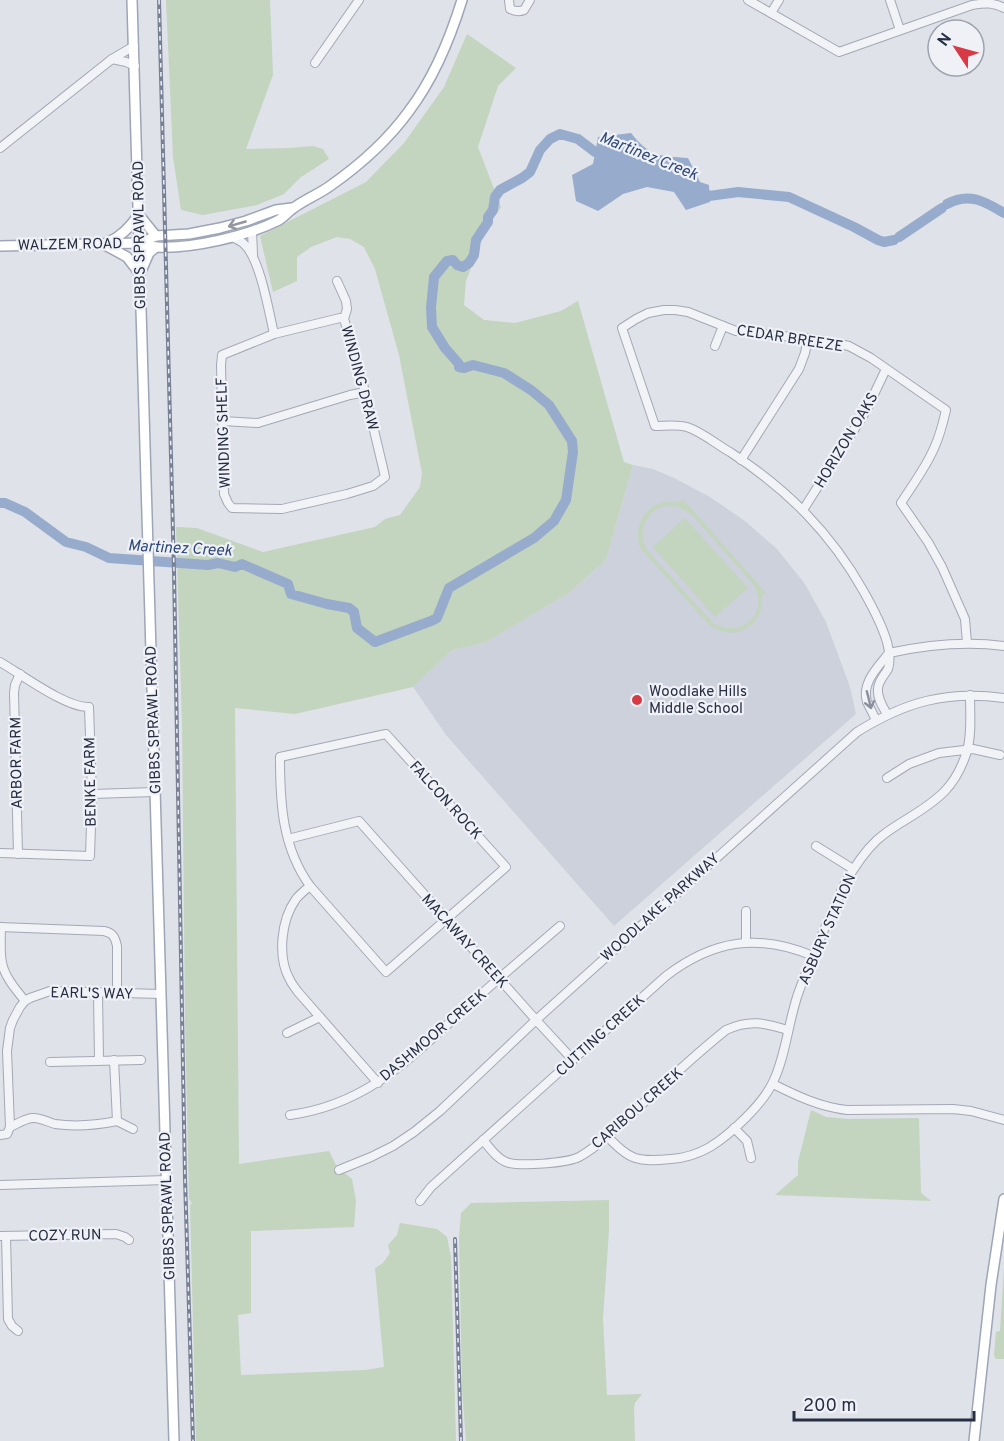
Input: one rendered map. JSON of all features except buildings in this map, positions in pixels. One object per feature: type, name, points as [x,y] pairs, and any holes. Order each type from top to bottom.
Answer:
[{"type":"main road","name":"GIBBS SPRAWL ROAD","points":[[132,0],[174,1441]]},
{"type":"main road","name":"WALZEM ROAD","points":[[0,246],[140,243],[156,247],[190,244],[232,237],[281,220],[292,208],[355,168],[409,111],[442,56],[455,25],[462,0]]},
{"type":"main road","name":"WALZEM ROAD","points":[[140,243],[156,236],[207,231],[276,210],[292,208]]},
{"type":"main road","points":[[100,244],[112,241],[124,232],[139,214],[156,236]]},
{"type":"main road","points":[[100,244],[127,257],[140,274],[148,256],[156,247]]},
{"type":"main road","points":[[974,1441],[985,1336],[1000,1243],[1004,1199]]},
{"type":"street","points":[[509,0],[510,9],[521,11],[530,0]]},
{"type":"street","points":[[748,0],[839,52],[972,5],[987,3],[1004,8]]},
{"type":"street","points":[[771,13],[779,0]]},
{"type":"street","points":[[890,0],[900,30]]},
{"type":"street","points":[[315,63],[356,1]]},
{"type":"street","points":[[0,148],[112,59],[134,46]]},
{"type":"street","points":[[112,59],[135,66]]},
{"type":"street","points":[[252,231],[254,260],[274,334],[340,318],[344,319]]},
{"type":"street","points":[[232,237],[244,244],[254,260]]},
{"type":"street","name":"WINDING DRAW","points":[[232,508],[282,509],[292,507],[373,486],[384,477],[365,393],[344,319],[347,305],[337,281]]},
{"type":"street","name":"CEDAR BREEZE","points":[[741,460],[687,427],[655,426],[622,328],[636,318],[664,310],[688,312],[736,331],[808,338],[849,346],[861,351],[946,410],[941,432],[934,448],[901,502],[942,567],[965,619],[967,643]]},
{"type":"street","points":[[715,346],[723,326]]},
{"type":"street","name":"WINDING SHELF","points":[[232,508],[225,494],[222,355],[274,334]]},
{"type":"street","points":[[808,338],[799,369],[741,460],[757,470],[803,510],[832,543],[854,575],[873,609],[889,653],[888,668],[878,688],[879,699],[887,714]]},
{"type":"street","name":"HORIZON OAKS","points":[[803,510],[866,411],[886,369]]},
{"type":"street","points":[[223,422],[258,423],[350,395],[365,393]]},
{"type":"street","points":[[876,720],[867,702],[867,686],[889,653],[967,643],[1004,646]]},
{"type":"street","points":[[0,662],[20,674]]},
{"type":"street","name":"BENKE FARM","points":[[18,854],[90,856],[92,794],[89,707],[67,702],[20,674]]},
{"type":"street","name":"ARBOR FARM","points":[[18,854],[14,693],[20,674]]},
{"type":"street","points":[[870,679],[879,683]]},
{"type":"street","name":"WOODLAKE PARKWAY","points":[[339,1170],[393,1146],[440,1111],[536,1020],[856,732],[887,714],[923,701],[970,695],[1004,698]]},
{"type":"street","name":"ASBURY STATION","points":[[607,1136],[629,1156],[657,1160],[681,1158],[710,1147],[753,1111],[765,1097],[779,1069],[797,996],[843,885],[877,839],[933,803],[948,788],[958,772],[967,749],[970,733],[970,695]]},
{"type":"street","name":"FALCON ROCK","points":[[288,838],[281,807],[280,757],[386,734],[506,867],[446,919]]},
{"type":"street","points":[[887,778],[909,764],[939,753],[980,749],[1000,755]]},
{"type":"street","points":[[92,794],[155,792]]},
{"type":"street","name":"MACAWAY CREEK","points":[[288,838],[359,821],[573,1060]]},
{"type":"street","points":[[288,838],[303,876],[310,886],[386,972],[446,919]]},
{"type":"street","points":[[816,846],[853,869]]},
{"type":"street","points":[[0,853],[18,854]]},
{"type":"street","points":[[310,886],[297,898],[289,910],[284,925],[282,943],[284,965],[289,979],[298,992],[378,1083]]},
{"type":"street","points":[[746,911],[746,942]]},
{"type":"street","name":"DASHMOOR CREEK","points":[[290,1115],[318,1110],[348,1100],[378,1083],[403,1065],[560,926]]},
{"type":"street","points":[[0,1136],[6,1134],[10,1127],[7,1052],[10,1028],[20,1006],[25,1001],[3,972],[0,959],[1,927],[111,933],[117,946],[117,993]]},
{"type":"street","name":"CUTTING CREEK","points":[[420,1201],[430,1187],[680,966],[710,950],[746,942],[782,945],[813,956]]},
{"type":"street","name":"EARL'S WAY","points":[[25,1001],[43,992],[161,994]]},
{"type":"street","points":[[98,993],[99,1060]]},
{"type":"street","points":[[287,1033],[321,1017]]},
{"type":"street","name":"CARIBOU CREEK","points":[[483,1140],[499,1158],[513,1164],[568,1161],[579,1157],[607,1136],[726,1030],[744,1023],[755,1022],[788,1030]]},
{"type":"street","points":[[114,1060],[117,1121]]},
{"type":"street","points":[[50,1062],[141,1060]]},
{"type":"street","points":[[773,1083],[803,1099],[833,1108],[847,1110],[953,1109],[971,1111],[1004,1120]]},
{"type":"street","points":[[10,1127],[26,1119],[34,1118],[54,1124],[94,1125],[117,1121],[133,1129]]},
{"type":"street","points":[[734,1128],[747,1141],[752,1158]]},
{"type":"street","points":[[0,1185],[167,1180]]},
{"type":"street","name":"COZY RUN","points":[[3,1236],[116,1234],[129,1240]]},
{"type":"street","points":[[3,1236],[8,1319],[18,1331]]},
{"type":"shaded area","name":"Woodlake Hills Middle School","points":[[633,465],[653,469],[710,497],[745,521],[777,549],[805,584],[826,622],[850,687],[856,714],[614,926],[446,735],[413,687],[452,650],[485,643],[569,593],[606,560]]},
{"type":"green space","points":[[166,0],[270,0],[273,75],[246,149],[313,146],[323,149],[329,159],[301,177],[284,194],[257,205],[203,215],[181,210],[173,157]]},
{"type":"green space","points":[[467,34],[516,68],[498,86],[478,147],[501,207],[486,229],[466,281],[464,305],[484,320],[515,323],[561,311],[578,301],[624,462],[633,465],[606,560],[569,593],[485,643],[452,650],[413,687],[295,714],[235,708],[239,1164],[329,1151],[337,1167],[352,1179],[356,1201],[354,1227],[251,1231],[251,1313],[238,1315],[241,1375],[365,1370],[384,1367],[375,1268],[383,1263],[390,1253],[388,1245],[397,1235],[400,1223],[437,1229],[447,1237],[451,1257],[456,1441],[196,1441],[176,527],[197,528],[263,552],[375,527],[385,519],[400,515],[420,487],[422,473],[399,355],[375,269],[364,247],[350,239],[337,237],[311,247],[297,257],[297,281],[273,292],[260,236],[366,182],[404,143],[444,87]]},
{"type":"green space","points":[[683,499],[766,593],[762,595],[762,606],[758,616],[746,629],[728,632],[709,625],[641,549],[638,529],[646,513],[660,503],[679,502]],"holes":[[[666,506],[679,507],[691,514],[753,584],[758,604],[756,613],[744,625],[735,628],[714,624],[647,550],[643,529],[648,517]]]},
{"type":"green space","points":[[685,518],[748,588],[715,617],[653,547]]},
{"type":"green space","points":[[811,1110],[826,1117],[848,1119],[919,1119],[921,1193],[931,1201],[775,1195],[798,1175],[798,1162]]},
{"type":"green space","points":[[609,1200],[603,1319],[607,1395],[642,1394],[635,1403],[634,1409],[635,1441],[466,1441],[462,1390],[459,1237],[461,1213],[471,1203]]},
{"type":"green space","points":[[1004,1267],[1004,1359],[996,1359],[994,1355],[996,1332],[1000,1331]]},
{"type":"water","points":[[631,133],[644,147],[656,154],[688,158],[700,182],[709,185],[710,202],[686,210],[674,192],[647,187],[623,194],[598,211],[576,201],[572,175],[593,164],[598,137]]},
{"type":"waterway","name":"Martinez Creek","points":[[0,503],[25,512],[66,542],[86,547],[109,558],[208,565],[218,563],[235,567],[242,564],[288,584],[291,594],[349,608],[354,612],[357,628],[375,642],[437,618],[449,588],[534,538],[554,521],[566,500],[573,452],[572,441],[549,405],[531,390],[504,373],[473,365],[459,367],[432,327],[434,277],[447,261],[453,260],[457,265],[463,267],[469,263],[474,255],[476,240],[493,210],[495,197],[500,190],[530,172],[540,150],[550,139],[560,134],[578,139],[595,152],[607,156]]},
{"type":"waterway","name":"Martinez Creek","points":[[698,190],[709,196],[738,192],[789,197],[878,240],[884,242],[894,240]]},
{"type":"waterway","name":"Martinez Creek","points":[[947,204],[969,198],[983,202],[1004,213]]},
{"type":"waterway","name":"Martinez Creek","points":[[899,237],[942,208]]},
{"type":"railway","points":[[159,0],[193,1441]]},
{"type":"railway","points":[[455,1239],[461,1441]]},
{"type":"place","name":"Woodlake Hills Middle School","points":[[637,700]]}]
